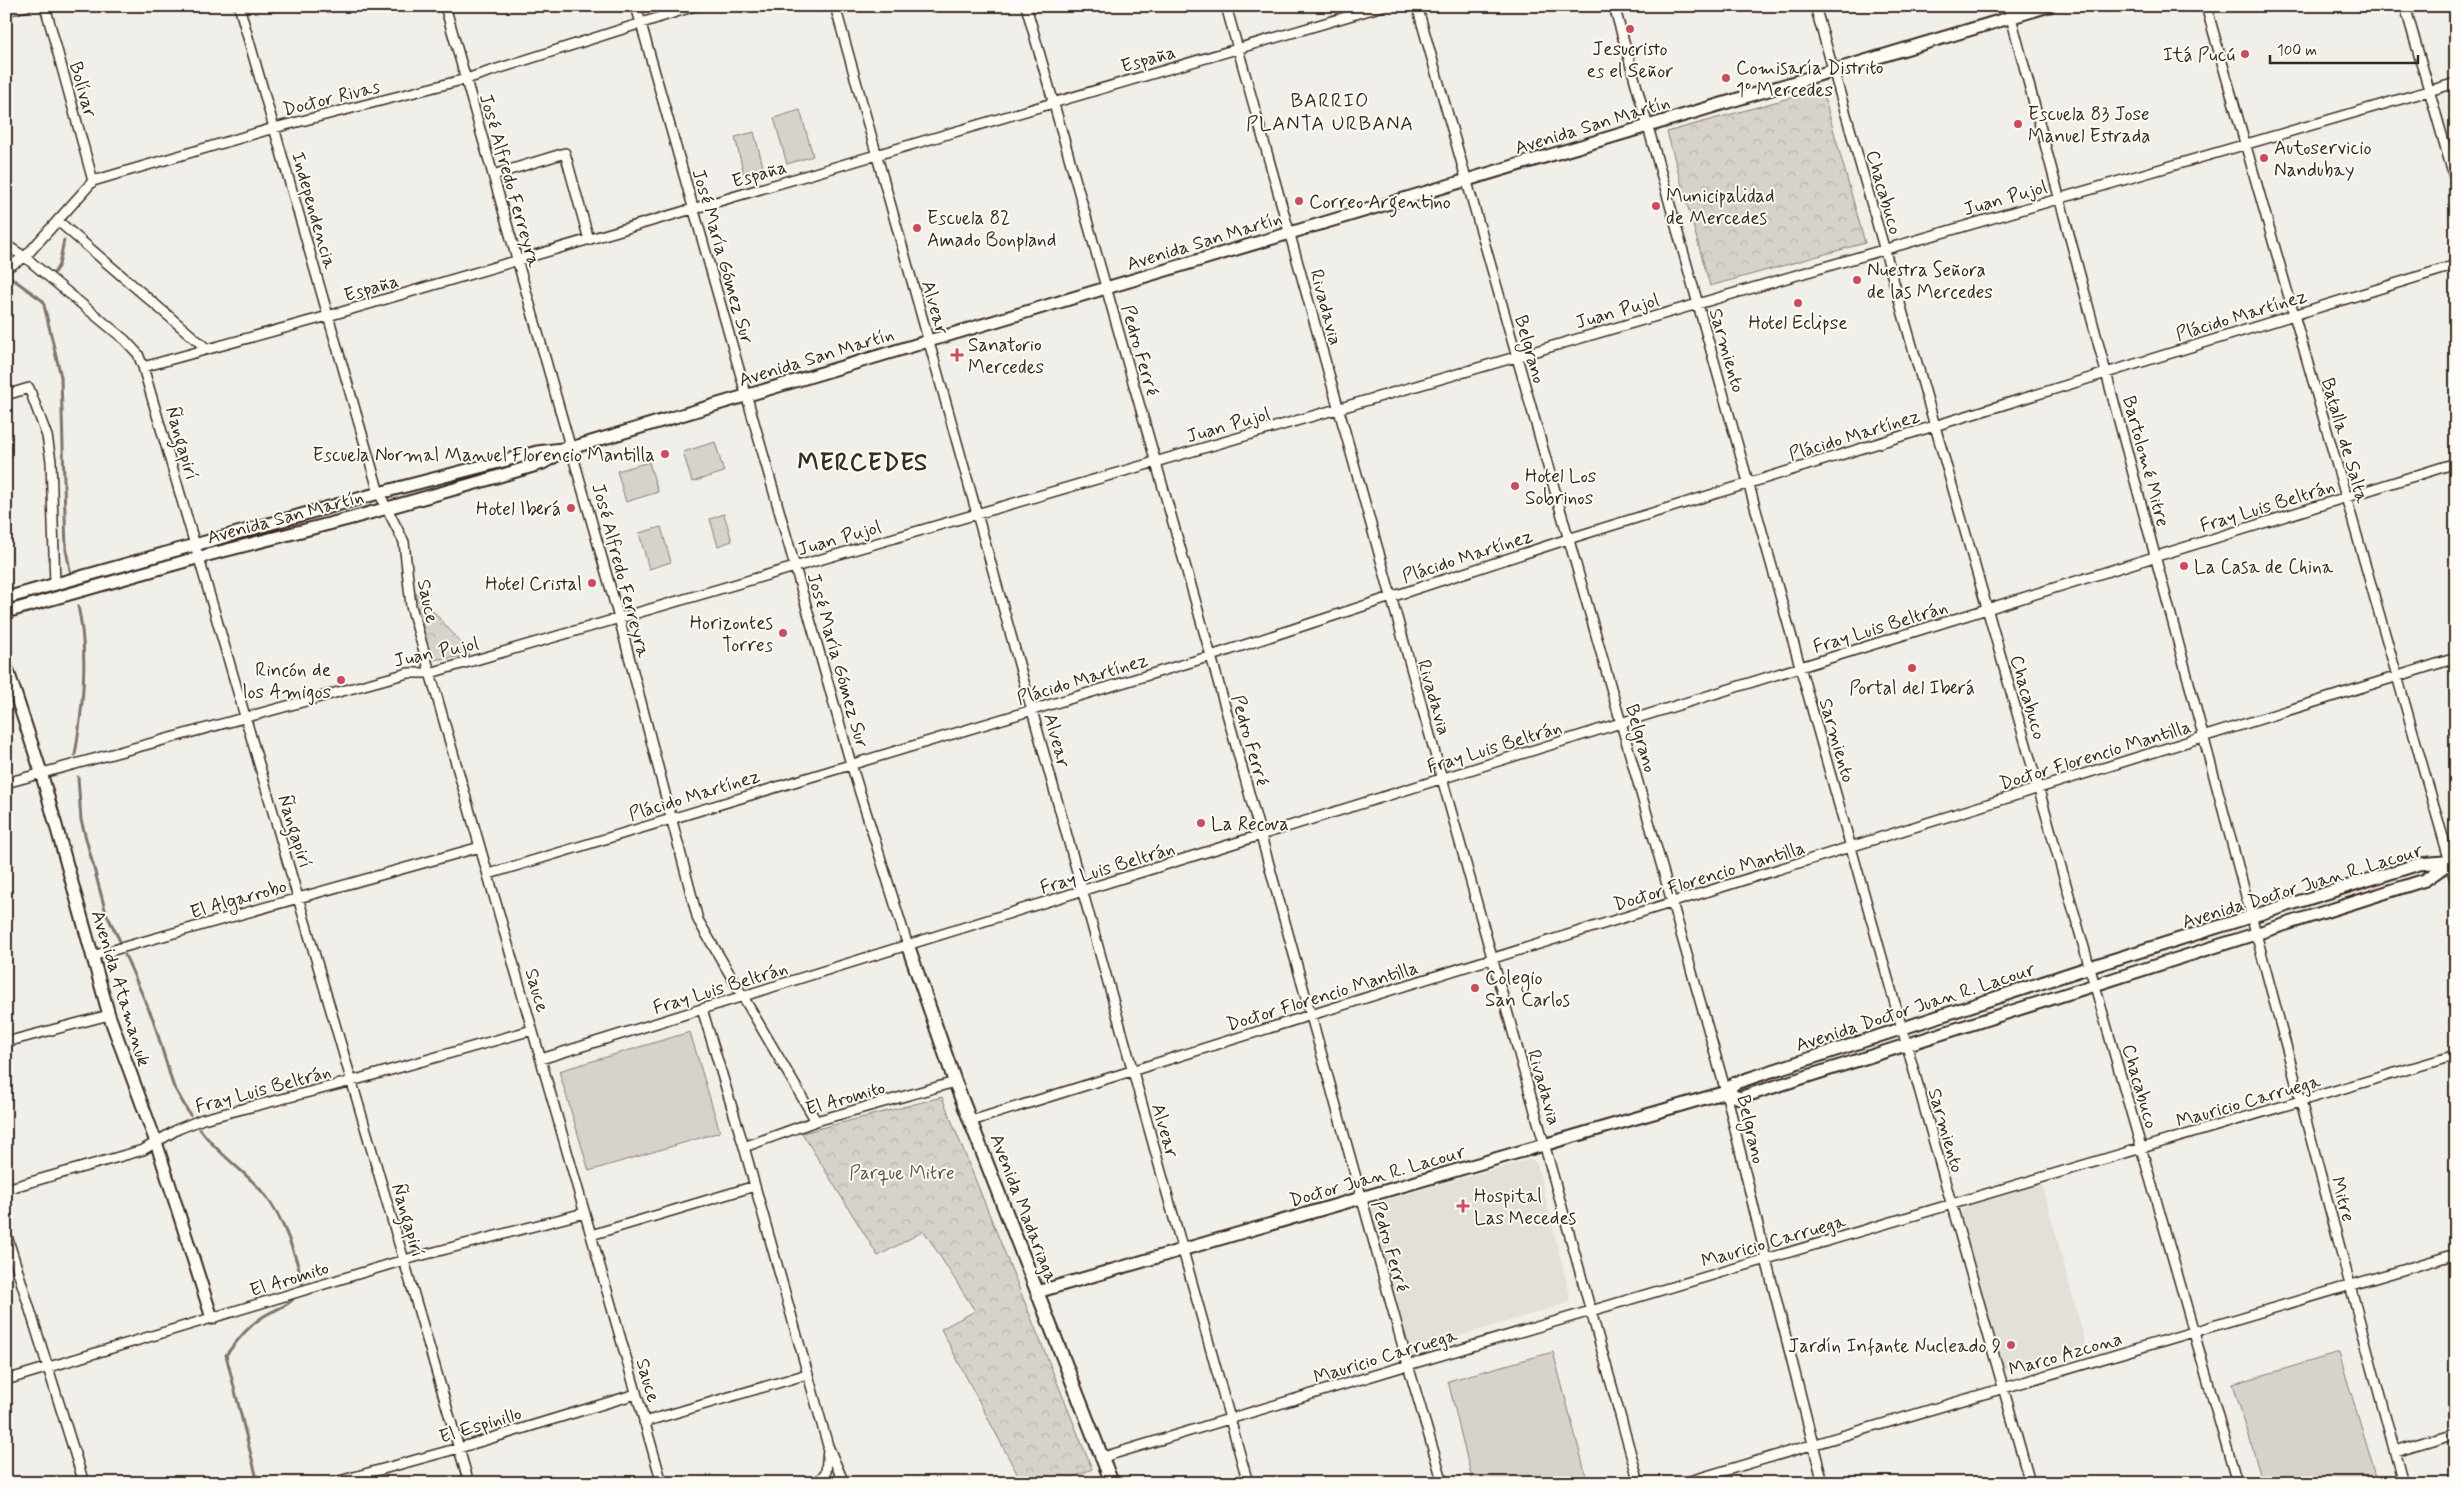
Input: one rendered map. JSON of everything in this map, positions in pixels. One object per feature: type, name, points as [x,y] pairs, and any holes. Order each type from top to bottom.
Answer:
[{"type":"main road","name":"Avenida Madariaga","points":[[908,946],[955,1082],[1100,1458],[1112,1483]]},
{"type":"street","points":[[6,11],[27,6]]},
{"type":"street","name":"Bolívar","points":[[44,6],[93,181]]},
{"type":"street","name":"Independencia","points":[[240,6],[379,493],[386,508]]},
{"type":"street","name":"José Alfredo Ferreyra","points":[[445,6],[620,618],[698,920],[816,1121]]},
{"type":"street","name":"José María Gómez Sur","points":[[636,6],[851,764],[908,946]]},
{"type":"street","name":"Doctor Rivas","points":[[93,181],[274,128],[466,79],[695,6]]},
{"type":"street","name":"Alvear","points":[[835,6],[1248,1483]]},
{"type":"street","name":"Pedro Ferré","points":[[1026,6],[1443,1483]]},
{"type":"street","name":"Rivadavia","points":[[1226,6],[1639,1483]]},
{"type":"street","name":"España","points":[[143,367],[518,261],[1383,6]]},
{"type":"street","name":"Belgrano","points":[[1417,6],[1726,1092],[1766,1259],[1824,1483]]},
{"type":"street","name":"Sarmiento","points":[[1614,6],[2030,1483]]},
{"type":"street","name":"Chacabuco","points":[[1815,6],[2238,1483]]},
{"type":"street","name":"Avenida San Martín","points":[[6,598],[379,493],[537,452],[571,448],[1833,71],[2010,12],[2049,6]]},
{"type":"street","name":"Batalla de Salta","points":[[2206,6],[2397,677],[2453,862],[2456,883]]},
{"type":"street","points":[[2405,6],[2456,184]]},
{"type":"street","name":"Bartolomé Mitre","points":[[2010,12],[2254,925]]},
{"type":"street","name":"Juan Pujol","points":[[6,783],[408,673],[430,673],[2456,83]]},
{"type":"street","points":[[493,175],[565,153],[589,240]]},
{"type":"street","points":[[6,268],[26,257],[93,181]]},
{"type":"street","points":[[58,221],[207,349]]},
{"type":"street","name":"Ñangapirí","points":[[6,246],[26,257],[125,340],[138,354],[143,367],[469,1483]]},
{"type":"street","name":"Plácido Martínez","points":[[488,874],[1211,656],[1568,539],[2456,265]]},
{"type":"street","points":[[6,395],[29,388],[48,436],[51,461],[55,585]]},
{"type":"street","name":"Avenida San Martín","points":[[6,612],[543,463],[571,448]]},
{"type":"street","name":"Fray Luis Beltrán","points":[[541,1059],[2456,463]]},
{"type":"street","name":"Sauce","points":[[386,508],[404,542],[412,606],[430,673],[662,1483]]},
{"type":"street","name":"Doctor Florencio Mantilla","points":[[971,1121],[2456,658]]},
{"type":"street","name":"Avenida Atamanuk","points":[[6,665],[41,772],[109,1015],[156,1142],[212,1318]]},
{"type":"street","name":"El Algarrobo","points":[[92,956],[480,847]]},
{"type":"street","name":"Avenida Doctor Juan R. Lacour","points":[[2453,862],[2419,864],[2254,925],[2094,984],[1739,1098],[1726,1092],[1735,1083],[2090,968],[2254,925],[2425,880],[2453,862]]},
{"type":"street","name":"Mitre","points":[[2254,925],[2403,1483]]},
{"type":"street","points":[[702,1009],[756,1186],[828,1446],[844,1483]]},
{"type":"street","points":[[6,1042],[109,1015]]},
{"type":"street","name":"Fray Luis Beltrán","points":[[6,1189],[142,1150],[203,1119],[352,1081],[532,1030]]},
{"type":"street","name":"Mauricio Carruega","points":[[1100,1458],[1408,1364],[2456,1055]]},
{"type":"street","name":"El Aromito","points":[[744,1147],[816,1121],[955,1082]]},
{"type":"street","name":"Doctor Juan R. Lacour","points":[[1037,1292],[1726,1092]]},
{"type":"street","points":[[591,1234],[756,1186]]},
{"type":"street","name":"El Aromito","points":[[6,1380],[404,1260],[584,1213]]},
{"type":"street","points":[[6,1233],[84,1483]]},
{"type":"street","name":"Marco Azcona","points":[[1683,1483],[2456,1254]]},
{"type":"street","points":[[644,1422],[808,1374]]},
{"type":"street","name":"El Espinillo","points":[[332,1483],[459,1448],[636,1394]]},
{"type":"street","points":[[2395,1451],[2456,1433]]},
{"type":"street","points":[[817,1483],[826,1472],[828,1446]]},
{"type":"street","points":[[817,1483],[832,1483]]},
{"type":"shaded area","points":[[1531,1159],[1537,1164],[1570,1296],[1568,1303],[1420,1348],[1409,1348],[1371,1209],[1377,1202]]},
{"type":"shaded area","points":[[2042,1183],[2087,1349],[2004,1371],[1960,1216],[1965,1206]]},
{"type":"green space","points":[[1822,89],[1865,243],[1710,286],[1667,132]]},
{"type":"green space","points":[[800,110],[813,156],[787,164],[774,118]]},
{"type":"green space","points":[[754,132],[764,170],[744,175],[735,137]]},
{"type":"green space","points":[[715,442],[724,472],[692,482],[683,452]]},
{"type":"green space","points":[[649,462],[658,492],[626,502],[617,471]]},
{"type":"green space","points":[[724,514],[732,541],[718,546],[710,519]]},
{"type":"green space","points":[[661,527],[671,562],[649,569],[639,533]]},
{"type":"green space","points":[[417,593],[470,653],[468,656],[430,660],[413,607]]},
{"type":"green space","points":[[690,1032],[720,1132],[589,1171],[559,1071]]},
{"type":"green space","name":"Parque Mitre","points":[[942,1097],[1092,1469],[1060,1483],[1022,1483],[941,1329],[975,1311],[924,1231],[878,1256],[802,1133]]},
{"type":"green space","points":[[1553,1352],[1588,1483],[1473,1483],[1448,1381]]},
{"type":"green space","points":[[2339,1353],[2378,1483],[2263,1483],[2233,1384]]},
{"type":"waterway","points":[[54,273],[59,265],[64,240]]},
{"type":"waterway","points":[[6,274],[43,301],[61,377],[66,550],[71,575]]},
{"type":"waterway","points":[[75,755],[84,680],[83,642],[78,606]]},
{"type":"waterway","points":[[78,777],[81,820],[106,913],[121,943]]},
{"type":"waterway","points":[[125,955],[153,1019],[173,1085],[190,1115]]},
{"type":"waterway","points":[[200,1129],[215,1147],[249,1178],[272,1204],[288,1238],[303,1285]]},
{"type":"waterway","points":[[258,1483],[226,1355],[253,1324],[286,1305],[296,1295]]},
{"type":"place","name":"Jesucristo es el Señor","points":[[1630,29]]},
{"type":"place","name":"Itá Pucú","points":[[2245,54]]},
{"type":"place","name":"Comisaría Distrito 1º Mercedes","points":[[1726,78]]},
{"type":"place","name":"Escuela 83 Jose Manuel Estrada","points":[[2018,124]]},
{"type":"place","name":"Autoservicio Nandubay","points":[[2264,158]]},
{"type":"place","name":"Correo Argentino","points":[[1299,201]]},
{"type":"place","name":"Municipalidad de Mercedes","points":[[1656,206]]},
{"type":"place","name":"Escuela 82 Amado Bonpland","points":[[917,228]]},
{"type":"place","name":"Nuestra Señora de las Mercedes","points":[[1857,280]]},
{"type":"place","name":"Hotel Eclipse","points":[[1798,303]]},
{"type":"place","name":"Sanatorio Mercedes","points":[[957,355]]},
{"type":"place","name":"Escuela Normal Manuel Florencio Mantilla","points":[[665,454]]},
{"type":"place","name":"Hotel Los Sobrinos","points":[[1515,486]]},
{"type":"place","name":"Hotel Iberá","points":[[571,508]]},
{"type":"place","name":"La Casa de China","points":[[2184,566]]},
{"type":"place","name":"Hotel Cristal","points":[[592,583]]},
{"type":"place","name":"Horizontes Torres","points":[[783,633]]},
{"type":"place","name":"Portal del Iberá","points":[[1912,668]]},
{"type":"place","name":"Rincón de los Amigos","points":[[341,680]]},
{"type":"place","name":"La Recova","points":[[1201,823]]},
{"type":"place","name":"Colegio San Carlos","points":[[1475,988]]},
{"type":"place","name":"Hospital Las Mecedes","points":[[1463,1206]]},
{"type":"place","name":"Jardín Infante Nucleado 9","points":[[2011,1345]]},
{"type":"district","name":"BARRIO PLANTA URBANA","points":[[1330,112]]},
{"type":"district","name":"MERCEDES","points":[[863,462]]}]
